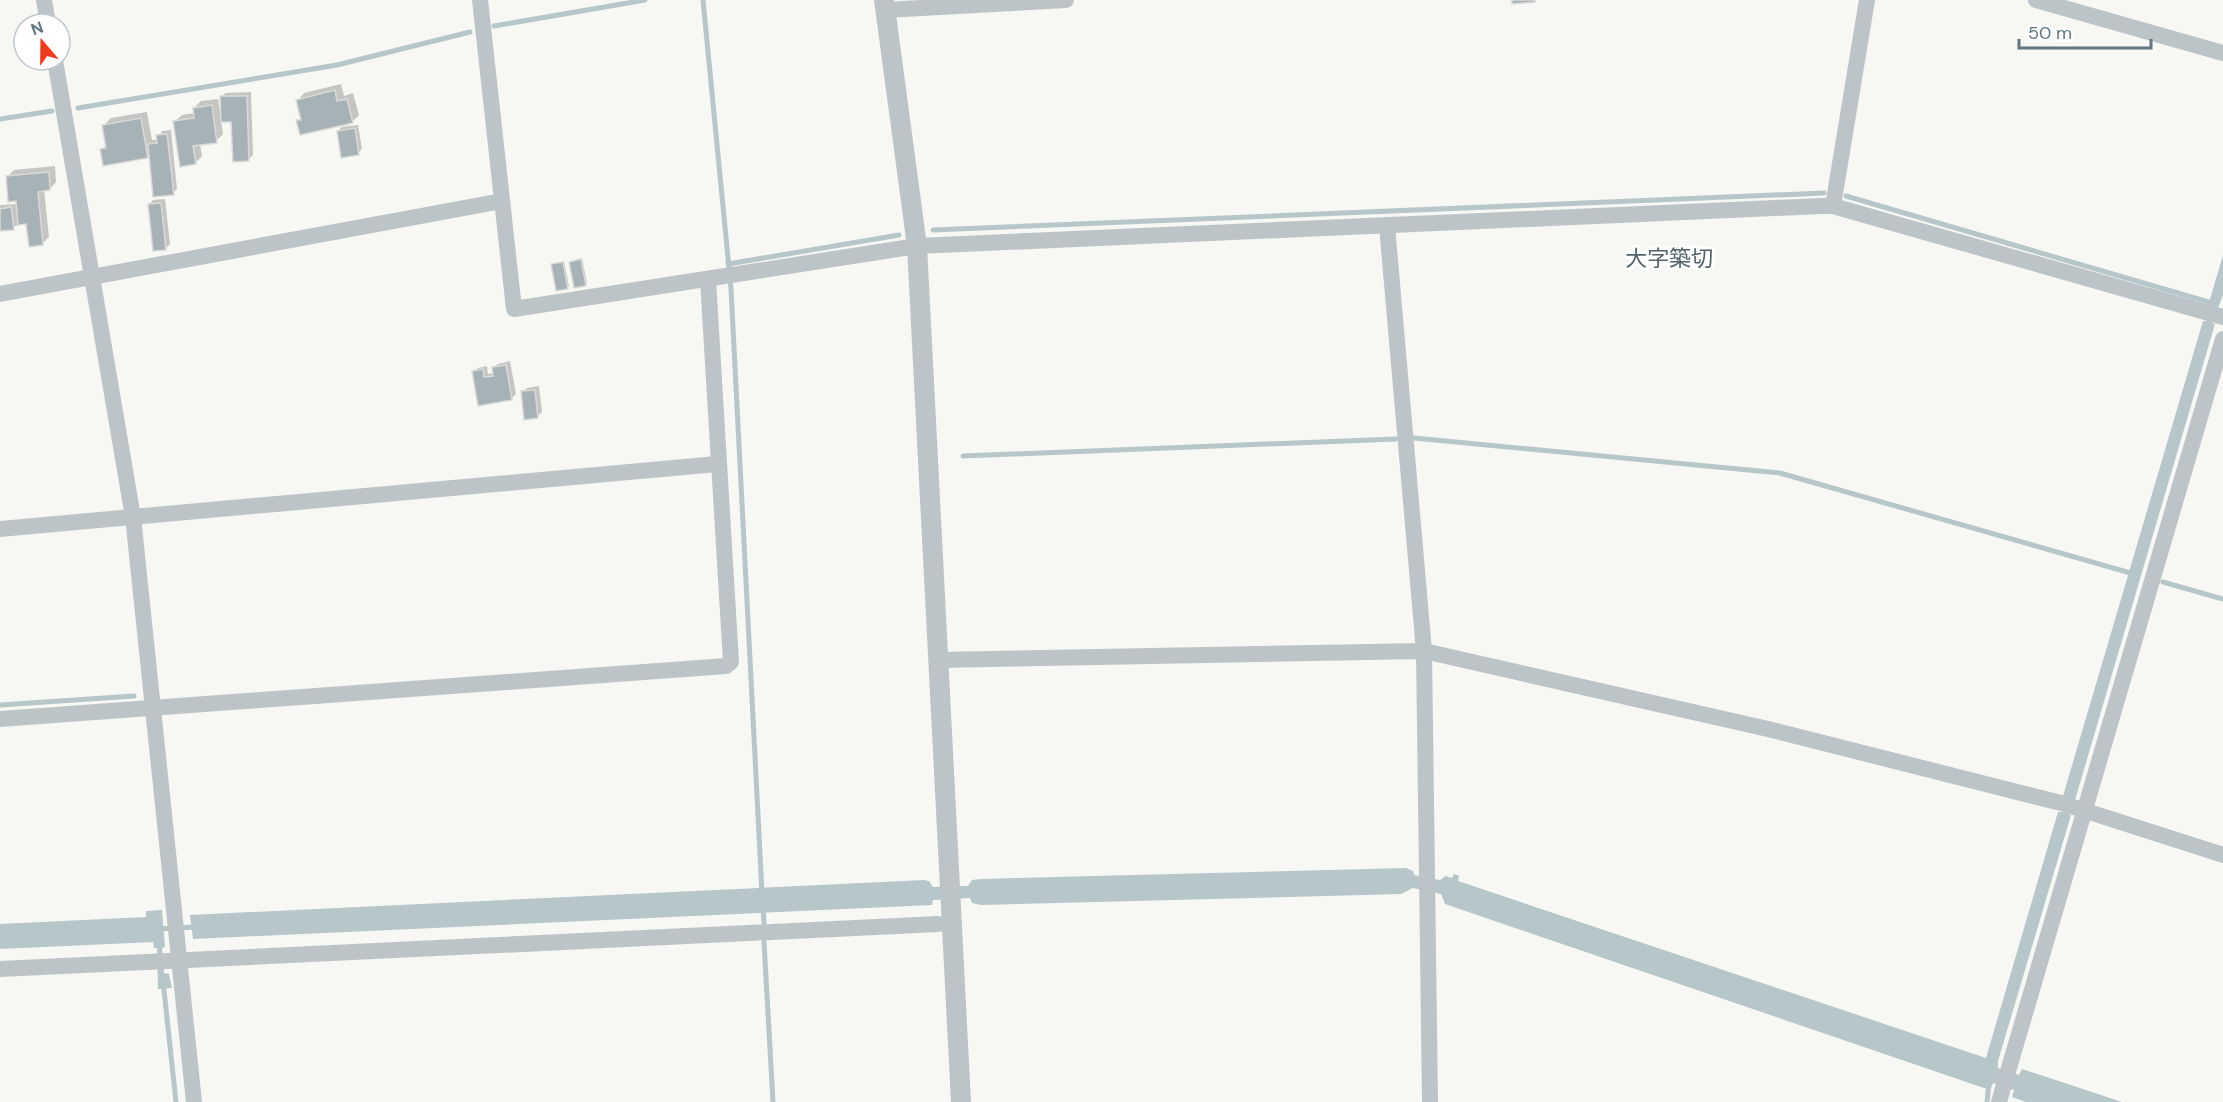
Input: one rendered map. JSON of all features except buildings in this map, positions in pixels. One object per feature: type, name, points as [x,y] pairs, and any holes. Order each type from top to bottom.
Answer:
[{"type":"street","points":[[480,0],[514,309],[917,246],[1833,206],[2215,315]]},
{"type":"street","points":[[961,1102],[917,246],[885,5],[1066,0]]},
{"type":"street","points":[[1833,206],[1868,0]]},
{"type":"street","points":[[2037,0],[2223,52]]},
{"type":"street","points":[[57,72],[94,277],[133,517],[175,928],[166,961],[194,1102]]},
{"type":"street","points":[[0,294],[502,201]]},
{"type":"street","points":[[1387,226],[1424,651],[1430,1102]]},
{"type":"street","points":[[0,719],[726,666],[731,662],[717,464],[723,277]]},
{"type":"street","points":[[2001,1096],[2073,806],[2223,339]]},
{"type":"street","points":[[0,529],[717,464]]},
{"type":"street","points":[[938,660],[1424,651],[1768,729],[2073,806],[2223,855]]},
{"type":"street","points":[[0,969],[938,924]]},
{"type":"shaded area","points":[[2223,255],[2223,295],[2212,323],[2215,324],[2075,800],[2072,799],[2068,814],[2071,815],[1998,1061],[1998,1068],[2019,1075],[2022,1069],[2122,1102],[2026,1102],[2012,1097],[2014,1090],[1993,1083],[1990,1090],[1445,904],[1441,894],[1413,888],[1401,894],[981,905],[972,903],[970,898],[933,900],[932,905],[193,939],[190,915],[924,880],[929,881],[933,887],[968,886],[972,880],[981,879],[1406,868],[1413,871],[1414,875],[1440,880],[1446,876],[1452,878],[1454,874],[1459,876],[1458,881],[1986,1058],[2058,812],[2062,812],[2066,797],[2063,796],[2203,321],[2206,321],[2210,307],[2208,306]]},
{"type":"shaded area","points":[[162,910],[165,947],[162,948],[164,973],[169,974],[172,988],[158,989],[157,948],[154,948],[153,942],[0,949],[0,924],[146,917],[146,911]]},
{"type":"waterway","points":[[494,26],[645,0]]},
{"type":"waterway","points":[[703,0],[731,289],[762,893]]},
{"type":"waterway","points":[[78,108],[337,65],[470,32]]},
{"type":"waterway","points":[[0,119],[52,111]]},
{"type":"waterway","points":[[933,230],[1824,193]]},
{"type":"waterway","points":[[1846,196],[2212,303]]},
{"type":"waterway","points":[[728,264],[899,235]]},
{"type":"waterway","points":[[1414,438],[1780,473],[2134,574]]},
{"type":"waterway","points":[[963,456],[1396,439]]},
{"type":"waterway","points":[[2163,582],[2223,599]]},
{"type":"waterway","points":[[0,705],[134,696]]},
{"type":"waterway","points":[[763,908],[764,923]]},
{"type":"waterway","points":[[157,929],[196,927]]},
{"type":"waterway","points":[[764,942],[773,1102]]},
{"type":"waterway","points":[[163,981],[176,1102]]},
{"type":"waterway","points":[[1987,1102],[1989,1083]]},
{"type":"district","name":"大字築切","points":[[1669,258]]}]
